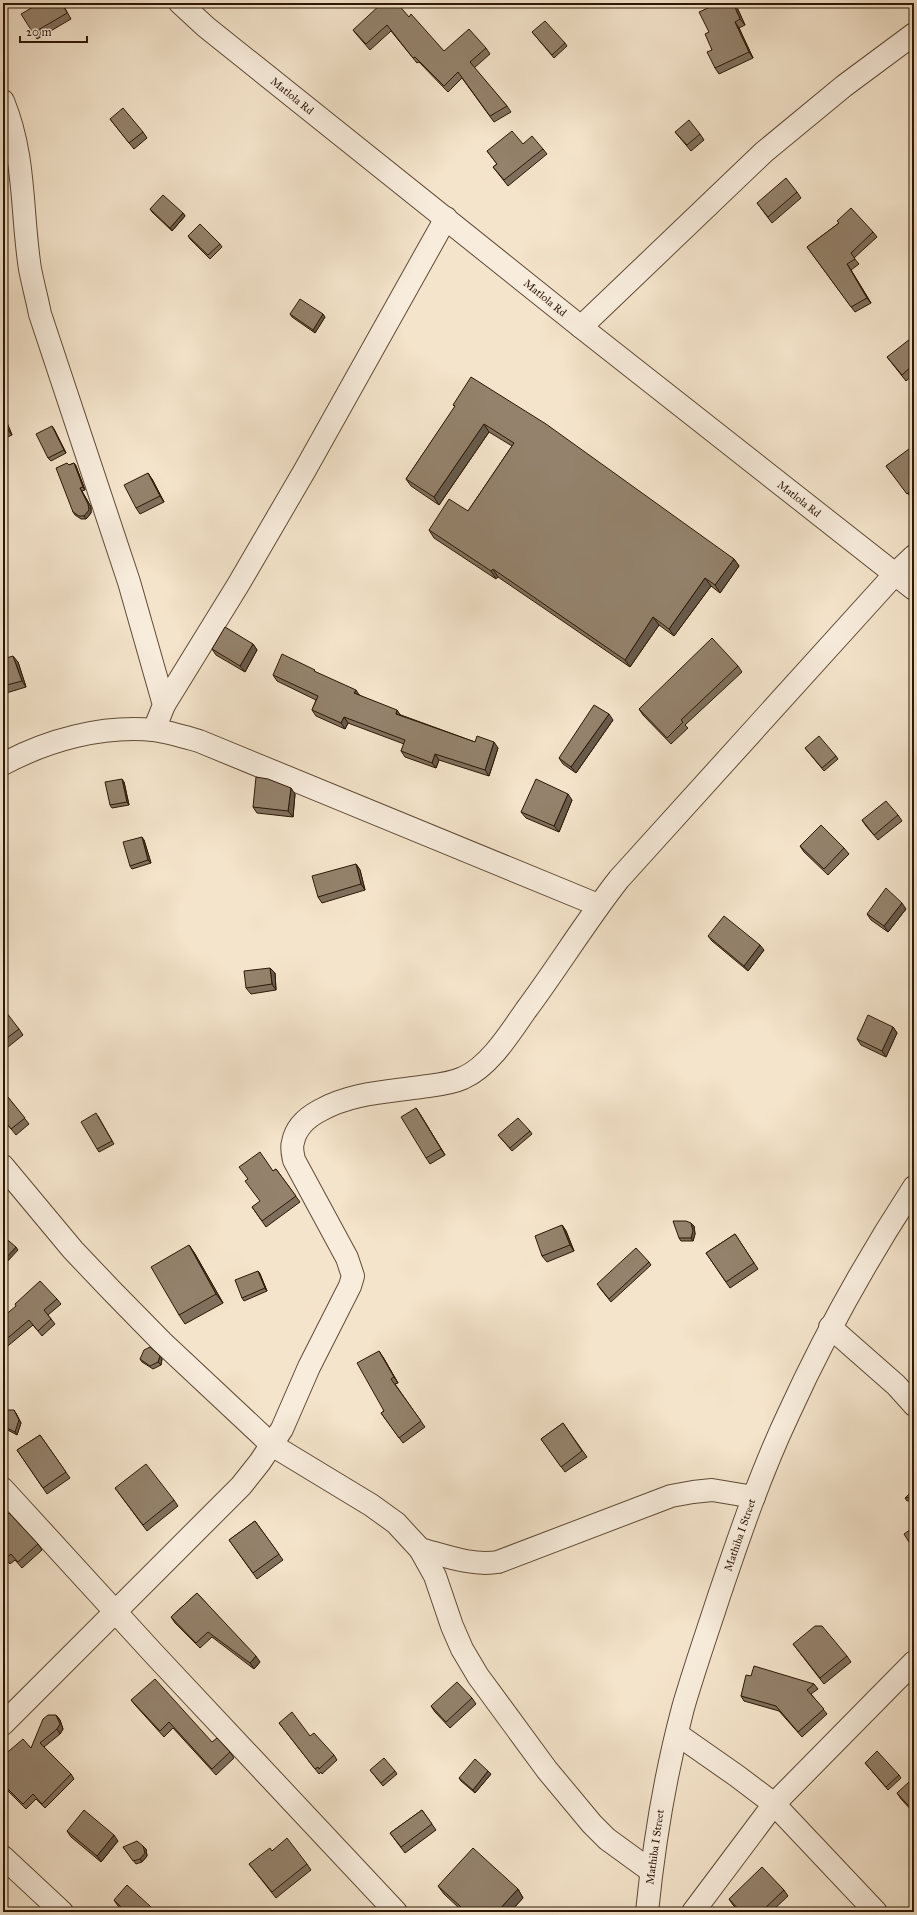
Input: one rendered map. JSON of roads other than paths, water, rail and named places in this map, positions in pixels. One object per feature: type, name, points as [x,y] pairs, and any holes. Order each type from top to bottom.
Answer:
[{"type":"street","name":"Matlola Rd","points":[[180,3],[206,28],[581,327],[914,589]]},
{"type":"street","points":[[581,327],[764,152],[844,86],[914,34]]},
{"type":"street","points":[[3,101],[12,123],[12,173],[40,314],[129,582],[164,705]]},
{"type":"street","points":[[154,730],[164,705],[238,585],[301,477],[446,218]]},
{"type":"street","points":[[3,1724],[241,1486],[272,1445],[282,1429],[309,1367],[350,1286],[353,1276],[347,1258],[294,1160],[292,1144],[298,1127],[317,1112],[334,1103],[355,1096],[447,1083],[462,1079],[473,1072],[503,1042],[565,956],[598,905],[619,879],[895,574],[914,556]]},
{"type":"street","points":[[3,764],[49,744],[76,736],[113,731],[154,730],[199,741],[598,905]]},
{"type":"street","points":[[3,1166],[73,1250],[116,1296],[162,1342],[272,1445],[371,1505],[396,1523],[420,1549],[435,1576],[452,1626],[462,1649],[478,1676],[547,1770],[592,1824],[607,1840],[651,1871]]},
{"type":"street","name":"Mathiba I Street","points":[[647,1912],[651,1871],[664,1793],[677,1734],[694,1670],[754,1497],[788,1414],[830,1327],[914,1187]]},
{"type":"street","points":[[830,1327],[896,1385],[914,1406]]},
{"type":"street","points":[[3,1489],[396,1912]]},
{"type":"street","points":[[420,1549],[466,1561],[485,1564],[498,1562],[671,1496],[712,1490],[754,1497]]},
{"type":"street","points":[[693,1912],[774,1804],[914,1662]]},
{"type":"street","points":[[677,1734],[774,1804],[876,1912]]},
{"type":"street","points":[[3,1857],[62,1912]]}]
